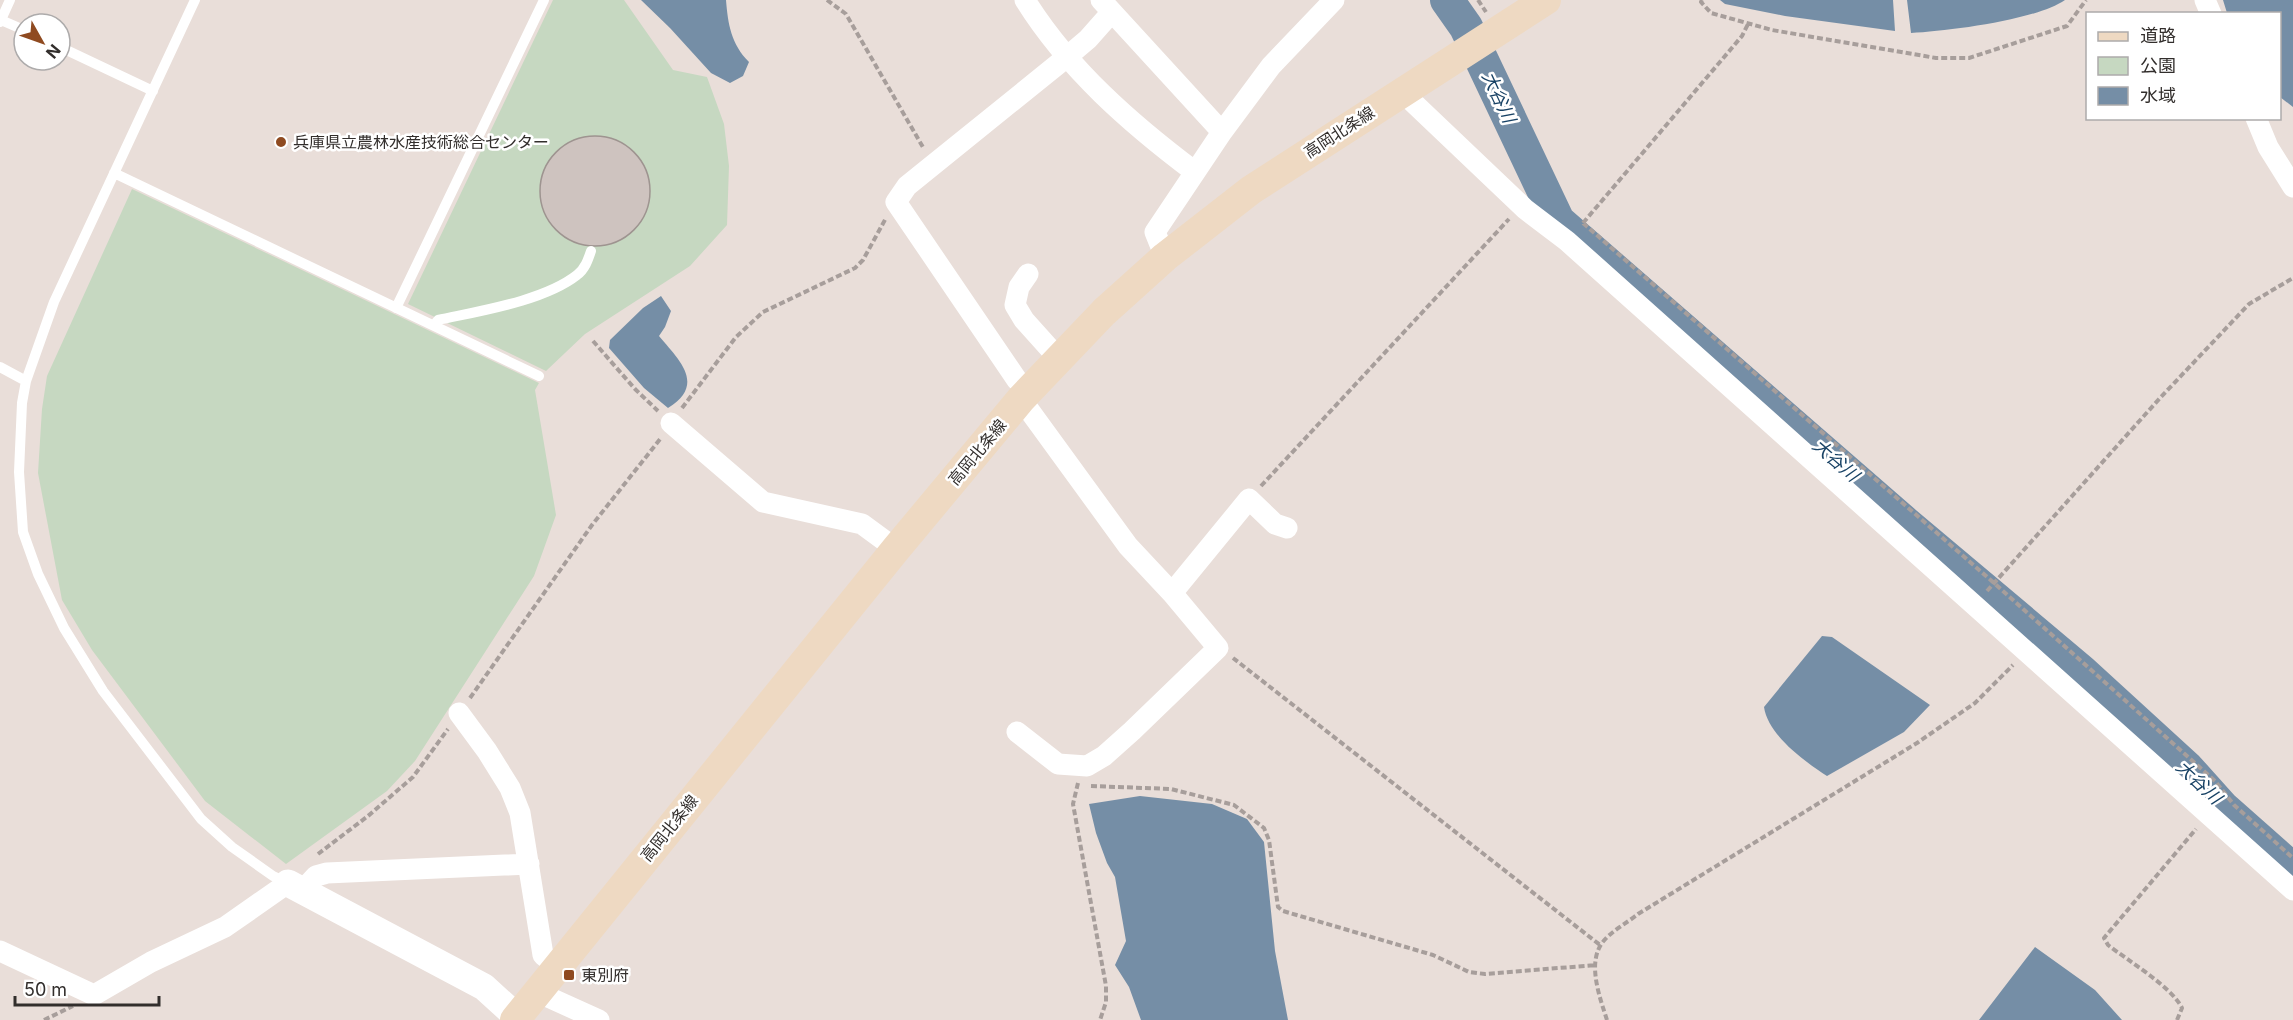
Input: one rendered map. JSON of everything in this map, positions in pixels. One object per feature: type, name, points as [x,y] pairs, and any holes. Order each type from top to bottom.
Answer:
[{"type":"main road","name":"高岡北条線","points":[[516,1018],[896,549],[1026,394],[1104,312],[1165,257],[1274,174],[1546,0]]},
{"type":"street","points":[[1025,0],[1040,24],[1067,57],[1135,125],[1196,172]]},
{"type":"street","points":[[1165,257],[1155,232],[1222,132],[1271,66],[1334,0]]},
{"type":"street","points":[[1017,732],[1058,764],[1082,775],[1132,731],[1218,648],[1172,593],[1128,546],[896,202],[907,186],[1088,39],[1106,7],[1222,132]]},
{"type":"street","points":[[1401,91],[1522,206],[1567,242],[2293,890]]},
{"type":"street","points":[[2257,120],[2268,147],[2293,187]]},
{"type":"street","points":[[1028,274],[1019,287],[1015,305],[1024,320],[1059,359]]},
{"type":"street","points":[[671,423],[763,502],[862,524],[896,549]]},
{"type":"street","points":[[1172,593],[1249,499],[1275,524],[1287,528]]},
{"type":"street","points":[[459,713],[487,751],[510,789],[520,813],[543,955],[558,967]]},
{"type":"street","points":[[0,951],[94,995],[152,962],[225,927],[316,876],[327,873],[529,864]]},
{"type":"street","points":[[296,886],[484,987],[516,1018]]},
{"type":"street","points":[[537,992],[574,1015],[599,1020]]},
{"type":"lane","points":[[1,21],[10,0]]},
{"type":"lane","points":[[195,0],[54,302],[26,381],[22,403],[19,472],[23,532],[38,574],[64,628],[103,691],[201,819],[232,847],[273,876],[296,886]]},
{"type":"lane","points":[[396,308],[544,0]]},
{"type":"lane","points":[[72,53],[153,91]]},
{"type":"lane","points":[[114,173],[539,376]]},
{"type":"lane","points":[[434,325],[438,320],[492,309],[553,290],[578,275],[586,265],[591,251]]},
{"type":"lane","points":[[0,367],[26,381]]},
{"type":"path","points":[[827,0],[846,14],[933,164]]},
{"type":"path","points":[[1702,0],[1701,2],[1712,14],[1772,30],[1936,58],[1969,58],[2067,26],[2086,0]]},
{"type":"path","points":[[1748,24],[1742,36],[1582,224],[1994,584],[2215,781],[2234,806],[2293,858]]},
{"type":"path","points":[[315,857],[368,816],[412,777],[592,525],[650,453],[736,337],[763,312],[855,268],[863,260],[896,202]]},
{"type":"path","points":[[1249,499],[1522,206]]},
{"type":"path","points":[[1990,588],[2160,398],[2249,304],[2293,278]]},
{"type":"path","points":[[593,341],[635,389],[671,423]]},
{"type":"path","points":[[1218,648],[1600,945]]},
{"type":"path","points":[[1607,1020],[1598,993],[1596,965],[1600,945],[1609,935],[1638,914],[1917,743],[1975,703],[2027,652]]},
{"type":"path","points":[[1100,1020],[1106,1002],[1106,986],[1073,804],[1082,775],[1103,787],[1171,789],[1234,805],[1264,828],[1269,840],[1278,907],[1282,911],[1433,955],[1469,972],[1485,974],[1596,965]]},
{"type":"path","points":[[2177,1020],[2182,1008],[2179,1001],[2108,945],[2104,938],[2208,814]]},
{"type":"green space","points":[[553,0],[624,0],[673,70],[707,77],[724,124],[729,166],[727,225],[690,266],[585,334],[546,371],[408,304]]},
{"type":"green space","points":[[132,189],[539,383],[535,390],[556,515],[534,576],[415,761],[387,791],[286,864],[205,801],[92,650],[62,600],[38,473],[42,409],[47,376]]},
{"type":"water","points":[[641,0],[726,0],[734,41],[749,62],[743,76],[730,83],[711,73]]},
{"type":"water","points":[[1720,0],[1893,0],[1895,31],[1785,16],[1725,4]]},
{"type":"water","points":[[1907,0],[2065,0],[2052,7],[2014,19],[1947,30],[1911,33]]},
{"type":"water","points":[[2223,0],[2293,0],[2293,107],[2281,98],[2281,12],[2227,12]]},
{"type":"water","points":[[661,296],[671,311],[659,336],[680,363],[687,381],[686,390],[680,399],[668,408],[644,388],[609,348],[610,340],[643,308]]},
{"type":"water","points":[[1822,636],[1832,637],[1930,705],[1904,732],[1827,776],[1788,746],[1772,727],[1764,707]]},
{"type":"water","points":[[1140,796],[1212,804],[1247,819],[1264,842],[1275,951],[1288,1020],[1141,1020],[1129,987],[1115,965],[1126,941],[1115,877],[1096,833],[1089,804]]},
{"type":"water","points":[[2035,947],[2095,990],[2122,1020],[1979,1020]]},
{"type":"building","points":[[595,136],[616,141],[634,152],[645,170],[650,191],[645,212],[634,230],[616,241],[595,246],[574,241],[556,230],[545,212],[540,191],[545,170],[556,152],[574,141]]},
{"type":"waterway","name":"大谷川","points":[[1447,0],[1466,27],[1558,221],[1905,523],[2082,672],[2187,768],[2223,808],[2293,870]]},
{"type":"place","name":"兵庫県立農林水産技術総合センター","points":[[281,142]]},
{"type":"place","name":"東別府","points":[[569,975]]}]
